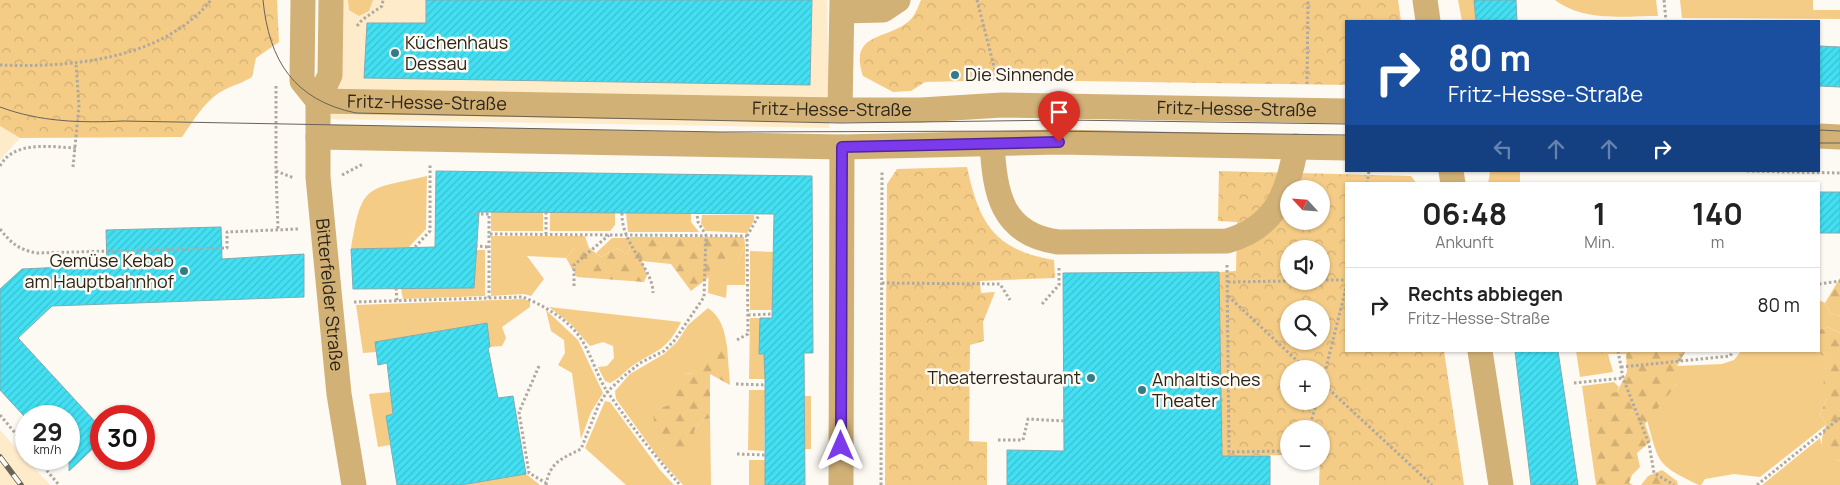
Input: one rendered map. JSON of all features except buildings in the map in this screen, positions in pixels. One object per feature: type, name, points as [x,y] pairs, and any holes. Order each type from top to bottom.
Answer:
[{"type":"street","points":[[302,0],[302,81],[318,101]]},
{"type":"street","name":"Bitterfelder Straße","points":[[331,0],[330,75],[318,101],[318,177],[321,229],[339,394],[354,485]]},
{"type":"street","points":[[840,110],[842,5],[883,10],[898,0]]},
{"type":"street","points":[[1425,0],[1428,20]]},
{"type":"street","name":"Fritz-Hesse-Straße","points":[[318,101],[840,110],[921,110],[1002,105],[1345,111]]},
{"type":"street","points":[[1820,136],[1840,136]]},
{"type":"street","name":"Fritz-Hesse-Straße","points":[[318,137],[842,147],[1059,142],[1345,148]]},
{"type":"street","points":[[992,144],[997,192],[1008,216],[1013,222],[1035,236],[1058,242],[1226,241],[1238,238],[1256,229],[1277,208],[1290,178],[1296,146]]},
{"type":"street","points":[[841,485],[842,147]]},
{"type":"street","points":[[1480,352],[1501,485]]},
{"type":"path","points":[[0,65],[76,62],[158,42],[201,13],[211,0]]},
{"type":"path","points":[[976,0],[997,75],[1002,105]]},
{"type":"path","points":[[1306,110],[1308,0]]},
{"type":"path","points":[[1664,0],[1666,20]]},
{"type":"path","points":[[73,167],[79,106],[76,62]]},
{"type":"path","points":[[276,139],[278,230]]},
{"type":"path","points":[[0,166],[18,149],[36,146],[76,148]]},
{"type":"path","points":[[415,247],[430,232],[430,163]]},
{"type":"path","points":[[881,485],[882,166]]},
{"type":"path","points":[[276,170],[291,178],[318,177]]},
{"type":"path","points":[[1794,172],[1840,173]]},
{"type":"path","points":[[546,212],[546,234]]},
{"type":"path","points":[[622,213],[622,226],[635,255],[653,282],[652,293]]},
{"type":"path","points":[[476,214],[489,214],[489,298]]},
{"type":"path","points":[[539,366],[519,412],[529,473],[546,484],[548,472],[559,460],[581,449],[599,404],[607,392],[640,363],[664,351],[674,341],[704,297],[706,235],[698,222],[698,214]]},
{"type":"path","points":[[735,341],[748,334],[747,236],[759,215]]},
{"type":"path","points":[[0,229],[11,243],[24,250],[37,253],[228,248],[227,232],[321,229]]},
{"type":"path","points":[[489,234],[747,236]]},
{"type":"path","points":[[574,286],[574,265],[610,234]]},
{"type":"path","points":[[476,246],[489,246]]},
{"type":"path","points":[[1042,304],[1059,285],[1059,260]]},
{"type":"path","points":[[1227,276],[1229,452],[1280,451]]},
{"type":"path","points":[[1330,280],[1345,280]]},
{"type":"path","points":[[1228,282],[1280,281]]},
{"type":"path","points":[[1820,284],[1840,281]]},
{"type":"path","points":[[882,283],[1000,284],[1010,300]]},
{"type":"path","points":[[396,288],[397,301]]},
{"type":"path","points":[[1328,360],[1345,292]]},
{"type":"path","points":[[329,305],[523,296],[542,304],[582,340],[607,392],[657,459],[680,485]]},
{"type":"path","points":[[1228,296],[1296,360]]},
{"type":"path","points":[[748,315],[772,314]]},
{"type":"path","points":[[1618,352],[1623,378],[1649,444],[1654,473],[1674,485]]},
{"type":"path","points":[[1680,361],[1682,352]]},
{"type":"path","points":[[1621,367],[1730,356],[1732,352]]},
{"type":"path","points":[[1574,383],[1623,378]]},
{"type":"path","points":[[736,384],[765,384]]},
{"type":"path","points":[[1330,390],[1432,485]]},
{"type":"path","points":[[0,415],[15,433]]},
{"type":"path","points":[[1757,485],[1840,418]]},
{"type":"path","points":[[998,440],[1023,440],[1028,419],[1064,422]]},
{"type":"path","points":[[737,454],[765,455]]},
{"type":"path","points":[[46,470],[59,485]]},
{"type":"shaded area","points":[[322,0],[827,0],[829,128],[324,119]]},
{"type":"shaded area","points":[[0,126],[20,138],[0,160]]},
{"type":"shaded area","points":[[0,430],[15,447],[15,470],[36,470],[50,485],[0,485]]},
{"type":"green space","points":[[0,0],[277,0],[279,42],[256,58],[252,77],[224,90],[211,99],[182,137],[20,138],[0,126]]},
{"type":"green space","points":[[348,0],[373,0],[369,11],[359,16],[349,10]]},
{"type":"green space","points":[[921,0],[1398,0],[1401,20],[1345,20],[1345,85],[1010,80],[925,82],[911,91],[893,92],[863,76],[860,62],[861,52],[865,44],[872,39],[900,27],[915,14]]},
{"type":"green space","points":[[1458,0],[1474,0],[1476,20],[1462,20]]},
{"type":"green space","points":[[1555,0],[1656,0],[1658,16],[1618,17],[1591,15],[1566,7]]},
{"type":"green space","points":[[1680,0],[1813,0],[1813,10],[1840,10],[1840,19],[1682,18]]},
{"type":"green space","points":[[967,167],[977,204],[993,231],[1003,241],[1017,249],[1054,260],[1055,278],[980,281],[981,293],[995,292],[983,322],[984,341],[970,345],[969,441],[987,442],[987,485],[885,485],[887,184],[897,169]]},
{"type":"green space","points":[[1219,171],[1411,176],[1416,182],[1345,182],[1345,352],[1444,352],[1464,485],[1319,485],[1320,470],[1330,470],[1330,420],[1280,420],[1280,455],[1222,456],[1219,272],[1236,271],[1237,222],[1218,221]]},
{"type":"green space","points":[[1490,172],[1520,172],[1520,182],[1488,182]]},
{"type":"green space","points":[[427,176],[426,229],[409,247],[351,249],[359,212],[370,193],[391,184]]},
{"type":"green space","points":[[491,212],[543,212],[543,231],[491,231]]},
{"type":"green space","points":[[550,212],[615,213],[615,225],[610,231],[550,231]]},
{"type":"green space","points":[[626,213],[691,214],[691,222],[699,232],[628,232]]},
{"type":"green space","points":[[702,215],[754,215],[754,220],[747,233],[706,231],[701,223]]},
{"type":"green space","points":[[491,236],[585,236],[589,248],[575,248],[566,258],[527,256],[544,279],[531,296],[524,294],[491,296]]},
{"type":"green space","points":[[744,237],[745,244],[738,262],[725,270],[710,267],[709,277],[691,291],[671,264],[642,261],[647,275],[644,282],[577,277],[566,258],[575,248],[589,248],[601,257],[617,248],[627,254],[630,248],[625,238]]},
{"type":"green space","points":[[612,238],[625,238],[630,248],[627,254],[617,248],[601,257],[596,253]]},
{"type":"green space","points":[[745,244],[745,285],[727,285],[726,298],[708,293],[709,267],[738,262]]},
{"type":"green space","points":[[475,250],[485,250],[485,296],[403,299],[401,288],[474,288]]},
{"type":"green space","points":[[750,251],[773,252],[772,310],[750,310]]},
{"type":"green space","points":[[1840,278],[1840,316],[1830,313],[1825,303]]},
{"type":"green space","points":[[523,299],[530,301],[530,307],[502,327],[506,338],[502,346],[490,347],[486,323],[376,342],[376,352],[363,353],[356,305]]},
{"type":"green space","points":[[1820,300],[1825,303],[1830,313],[1840,316],[1840,333],[1828,327],[1820,330]]},
{"type":"green space","points":[[549,307],[681,322],[676,332],[665,345],[610,383],[605,381],[598,367],[607,366],[614,358],[613,346],[603,342],[590,346],[571,324]]},
{"type":"green space","points":[[708,308],[719,320],[727,346],[711,346],[695,373],[682,374],[694,431],[703,420],[710,418],[711,485],[683,485],[658,457],[616,399],[615,391],[630,374],[664,354],[677,342],[688,325]]},
{"type":"green space","points":[[546,310],[578,340],[603,393],[591,412],[581,439],[572,373],[558,365],[565,353],[564,340],[551,331]]},
{"type":"green space","points":[[750,318],[760,318],[760,354],[764,354],[765,379],[749,379]]},
{"type":"green space","points":[[1828,327],[1840,333],[1840,461],[1828,456],[1822,448],[1822,437],[1826,425],[1820,414],[1827,398],[1824,378],[1830,359],[1816,352],[1820,352],[1820,330]]},
{"type":"green space","points":[[711,346],[727,346],[730,385],[710,374],[710,418],[703,420],[694,431],[695,439],[681,451],[664,450],[655,436],[653,410],[670,405],[669,385],[682,374],[695,373],[699,353]]},
{"type":"green space","points":[[1576,352],[1601,352],[1602,354],[1608,354],[1613,372],[1580,377]]},
{"type":"green space","points":[[1601,352],[1685,352],[1677,366],[1677,384],[1645,424],[1651,441],[1637,453],[1640,467],[1632,475],[1629,483],[1633,485],[1596,485],[1588,429],[1596,397],[1617,392],[1627,372],[1626,354],[1602,354]]},
{"type":"green space","points":[[1740,352],[1816,352],[1831,359],[1826,369],[1827,398],[1820,414],[1826,425],[1760,477],[1734,474],[1705,479],[1699,485],[1675,473],[1662,462],[1654,446],[1647,420],[1677,384],[1677,366],[1722,364],[1734,360]]},
{"type":"green space","points":[[1614,382],[1619,387],[1617,392],[1592,416],[1588,429],[1582,386]]},
{"type":"green space","points":[[749,390],[765,390],[764,451],[748,450]]},
{"type":"green space","points":[[390,392],[393,414],[386,416],[390,445],[378,447],[369,394]]},
{"type":"green space","points":[[805,396],[811,396],[811,449],[805,449]]},
{"type":"green space","points":[[605,401],[610,402],[660,470],[674,485],[626,485],[585,448]]},
{"type":"green space","points":[[1820,438],[1822,446],[1827,453],[1840,461],[1840,485],[1762,485]]},
{"type":"green space","points":[[749,460],[765,460],[765,485],[749,485]]},
{"type":"green space","points":[[1662,470],[1677,481],[1678,485],[1641,485],[1648,476]]},
{"type":"green space","points":[[526,474],[540,485],[461,485]]},
{"type":"tram line","points":[[263,0],[271,42],[288,74],[301,88],[316,98],[334,107],[356,113],[841,123],[1066,120],[1345,124]]},
{"type":"tram line","points":[[0,107],[45,119],[92,122],[720,132],[1050,131],[1345,135]]},
{"type":"tram line","points":[[1820,130],[1840,131]]},
{"type":"tram line","points":[[1820,143],[1840,143]]},
{"type":"railway","points":[[0,457],[21,485]]},
{"type":"place","name":"Küchenhaus Dessau","points":[[395,53]]},
{"type":"place","name":"Die Sinnende","points":[[955,75]]},
{"type":"place","name":"Gemüse Kebab am Hauptbahnhof","points":[[184,271]]},
{"type":"place","name":"Theaterrestaurant","points":[[1091,378]]},
{"type":"place","name":"Anhaltisches Theater","points":[[1142,390]]},
{"type":"route","points":[[841,446],[842,147],[965,146],[1059,142]]}]
